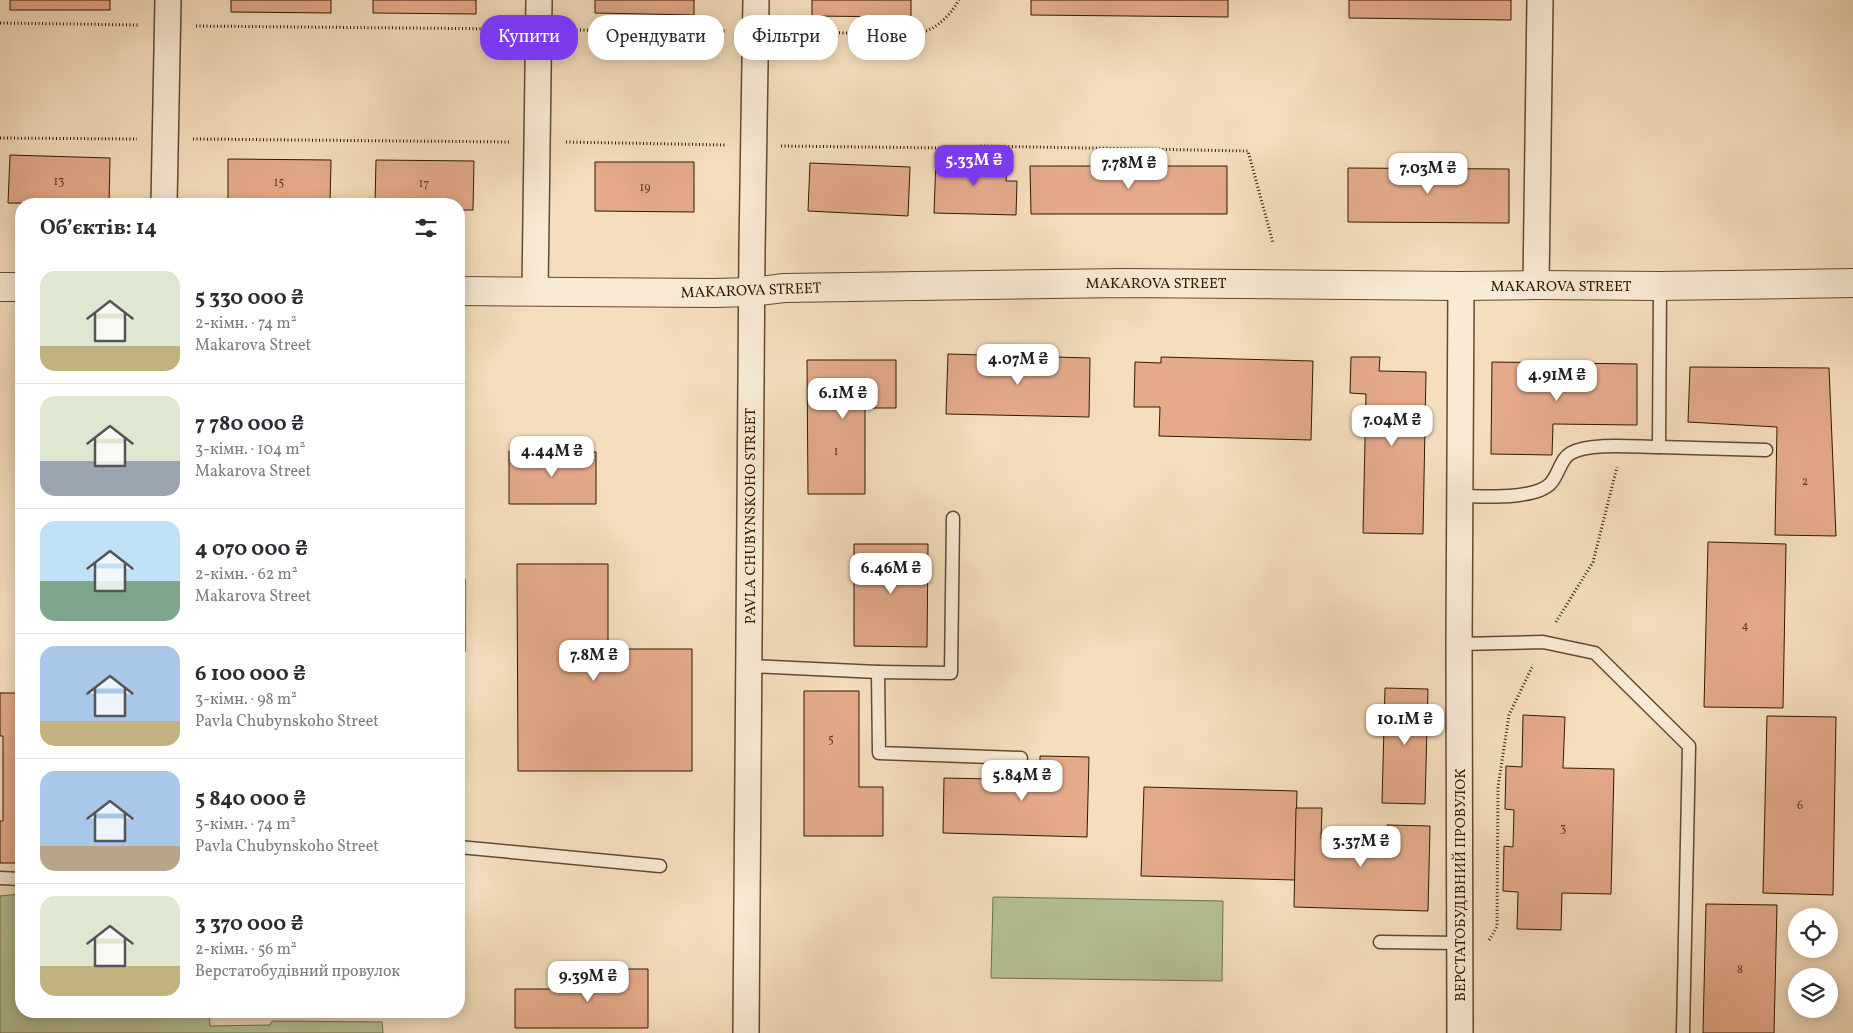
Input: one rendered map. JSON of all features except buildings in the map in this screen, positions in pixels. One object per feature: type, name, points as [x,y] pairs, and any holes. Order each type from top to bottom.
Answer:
[{"type":"street","points":[[164,198],[168,0]]},
{"type":"street","points":[[539,0],[539,15]]},
{"type":"street","name":"PAVLA CHUBYNSKOHO STREET","points":[[756,0],[756,15]]},
{"type":"street","points":[[1536,284],[1535,245],[1540,0]]},
{"type":"street","points":[[535,291],[538,60]]},
{"type":"street","name":"PAVLA CHUBYNSKOHO STREET","points":[[746,1033],[754,60]]},
{"type":"street","name":"MAKAROVA STREET","points":[[465,291],[713,293],[752,292],[784,288],[1123,282],[1461,286],[1536,284],[1660,286],[1853,283]]},
{"type":"street","name":"ВЕРСТАТОБУДІВНИЙ ПРОВУЛОК","points":[[1460,1033],[1459,644],[1461,286]]},
{"type":"street","points":[[0,287],[15,287]]},
{"type":"lane","points":[[1659,447],[1660,286]]},
{"type":"lane","points":[[1460,496],[1506,496],[1534,493],[1549,485],[1560,471],[1564,460],[1571,453],[1588,447],[1766,450]]},
{"type":"lane","points":[[749,666],[878,672],[951,673],[953,518]]},
{"type":"lane","points":[[1459,644],[1543,642],[1594,653],[1689,746],[1683,1033]]},
{"type":"lane","points":[[878,672],[879,753],[1021,758]]},
{"type":"lane","points":[[465,848],[660,866]]},
{"type":"lane","points":[[0,878],[15,879]]},
{"type":"lane","points":[[1380,942],[1460,943]]},
{"type":"path","points":[[838,33],[916,34],[926,32],[944,20],[959,0]]},
{"type":"path","points":[[0,24],[480,29]]},
{"type":"path","points":[[578,29],[734,31]]},
{"type":"path","points":[[0,138],[537,142],[944,148],[981,146],[1248,151],[1273,242]]},
{"type":"path","points":[[1487,943],[1497,927],[1498,787],[1510,715],[1543,642],[1592,562],[1622,447]]},
{"type":"green space","points":[[15,895],[15,1018],[209,1018],[210,1026],[270,1025],[272,1021],[382,1022],[383,1033],[0,1033],[0,896]]},
{"type":"green space","points":[[993,897],[1223,901],[1222,981],[991,978]]}]
